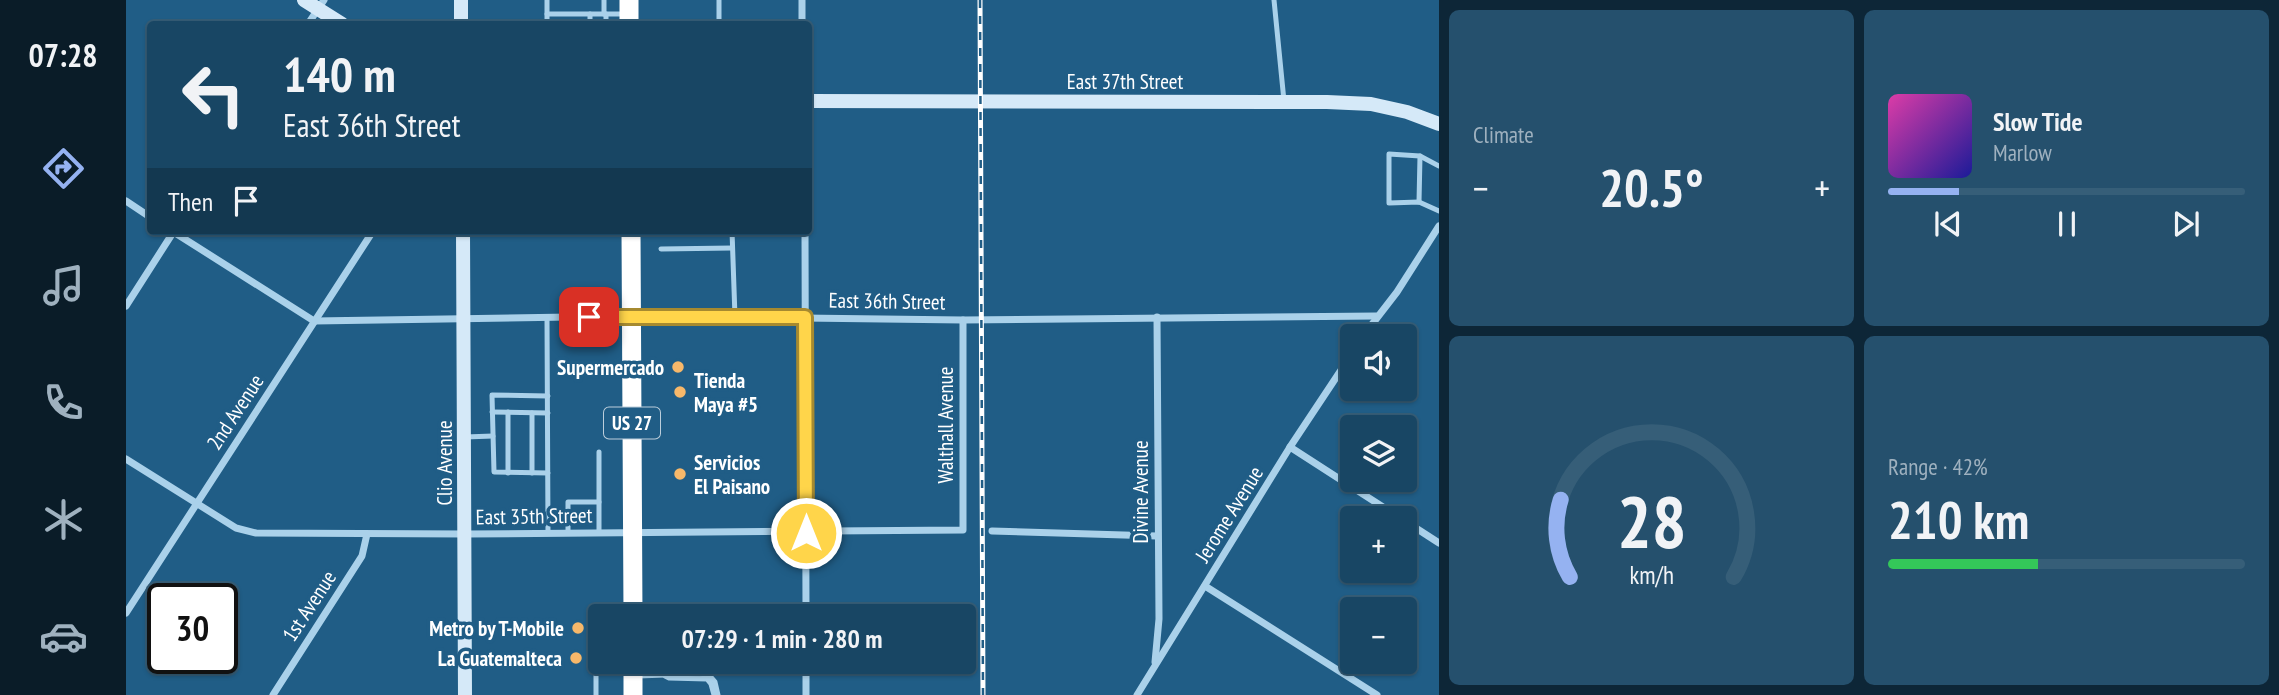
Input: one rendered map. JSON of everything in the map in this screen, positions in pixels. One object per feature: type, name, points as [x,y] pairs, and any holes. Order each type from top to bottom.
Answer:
[{"type":"highway","name":"US 27","points":[[631,235],[633,604]]},
{"type":"main road","points":[[304,0],[321,5],[339,21]]},
{"type":"main road","points":[[461,0],[461,21]]},
{"type":"main road","name":"East 37th Street","points":[[812,101],[1371,104],[1407,112],[1439,124]]},
{"type":"main road","name":"Clio Avenue","points":[[462,692],[466,534],[463,235]]},
{"type":"street","points":[[802,0],[802,21]]},
{"type":"street","points":[[310,21],[321,5]]},
{"type":"street","points":[[126,201],[147,215]]},
{"type":"street","points":[[1371,324],[1397,292],[1439,226]]},
{"type":"street","points":[[126,306],[170,235]]},
{"type":"street","points":[[179,235],[314,321]]},
{"type":"street","name":"2nd Avenue","points":[[126,613],[370,235]]},
{"type":"street","points":[[804,235],[806,604]]},
{"type":"street","name":"East 36th Street","points":[[314,321],[632,316],[963,320],[1376,316]]},
{"type":"street","name":"Divine Avenue","points":[[1154,666],[1159,619],[1157,317]]},
{"type":"street","name":"Walthall Avenue","points":[[962,530],[963,320]]},
{"type":"street","name":"Jerome Avenue","points":[[1137,695],[1290,447],[1340,372]]},
{"type":"street","points":[[1290,447],[1381,506]]},
{"type":"street","name":"East 35th Street","points":[[126,459],[196,505],[245,532],[466,534],[962,530]]},
{"type":"street","points":[[1417,529],[1439,543]]},
{"type":"street","points":[[992,531],[1157,536]]},
{"type":"street","name":"1st Avenue","points":[[273,695],[362,556],[367,534]]},
{"type":"street","points":[[1205,586],[1377,695]]},
{"type":"street","points":[[806,674],[806,695]]},
{"type":"lane","points":[[547,0],[547,21]]},
{"type":"lane","points":[[604,0],[606,21]]},
{"type":"lane","points":[[719,0],[719,21]]},
{"type":"lane","points":[[1274,0],[1284,102]]},
{"type":"lane","points":[[547,14],[629,13]]},
{"type":"lane","points":[[590,14],[590,21]]},
{"type":"lane","points":[[1439,166],[1420,156],[1389,154],[1389,203],[1419,202],[1439,211]]},
{"type":"lane","points":[[1419,202],[1420,156]]},
{"type":"lane","points":[[732,235],[735,317]]},
{"type":"lane","points":[[661,249],[732,248]]},
{"type":"lane","points":[[547,318],[548,533]]},
{"type":"lane","points":[[548,396],[492,395],[494,472],[548,473]]},
{"type":"lane","points":[[492,412],[548,413]]},
{"type":"lane","points":[[508,412],[508,473]]},
{"type":"lane","points":[[532,413],[532,473]]},
{"type":"lane","points":[[465,437],[493,436]]},
{"type":"lane","points":[[599,452],[599,533]]},
{"type":"lane","points":[[568,533],[568,502],[599,502]]},
{"type":"lane","points":[[596,695],[597,674]]},
{"type":"lane","points":[[633,678],[662,674],[709,675],[715,682],[716,695]]},
{"type":"railway","points":[[980,0],[983,695]]},
{"type":"place","name":"Supermercado","points":[[678,367]]},
{"type":"place","name":"Tienda Maya #5","points":[[680,392]]},
{"type":"place","name":"Servicios El Paisano","points":[[680,474]]},
{"type":"place","name":"Metro by T-Mobile","points":[[578,628]]},
{"type":"place","name":"La Guatemalteca","points":[[576,658]]},
{"type":"route","points":[[589,317],[805,317],[806,533]]}]
